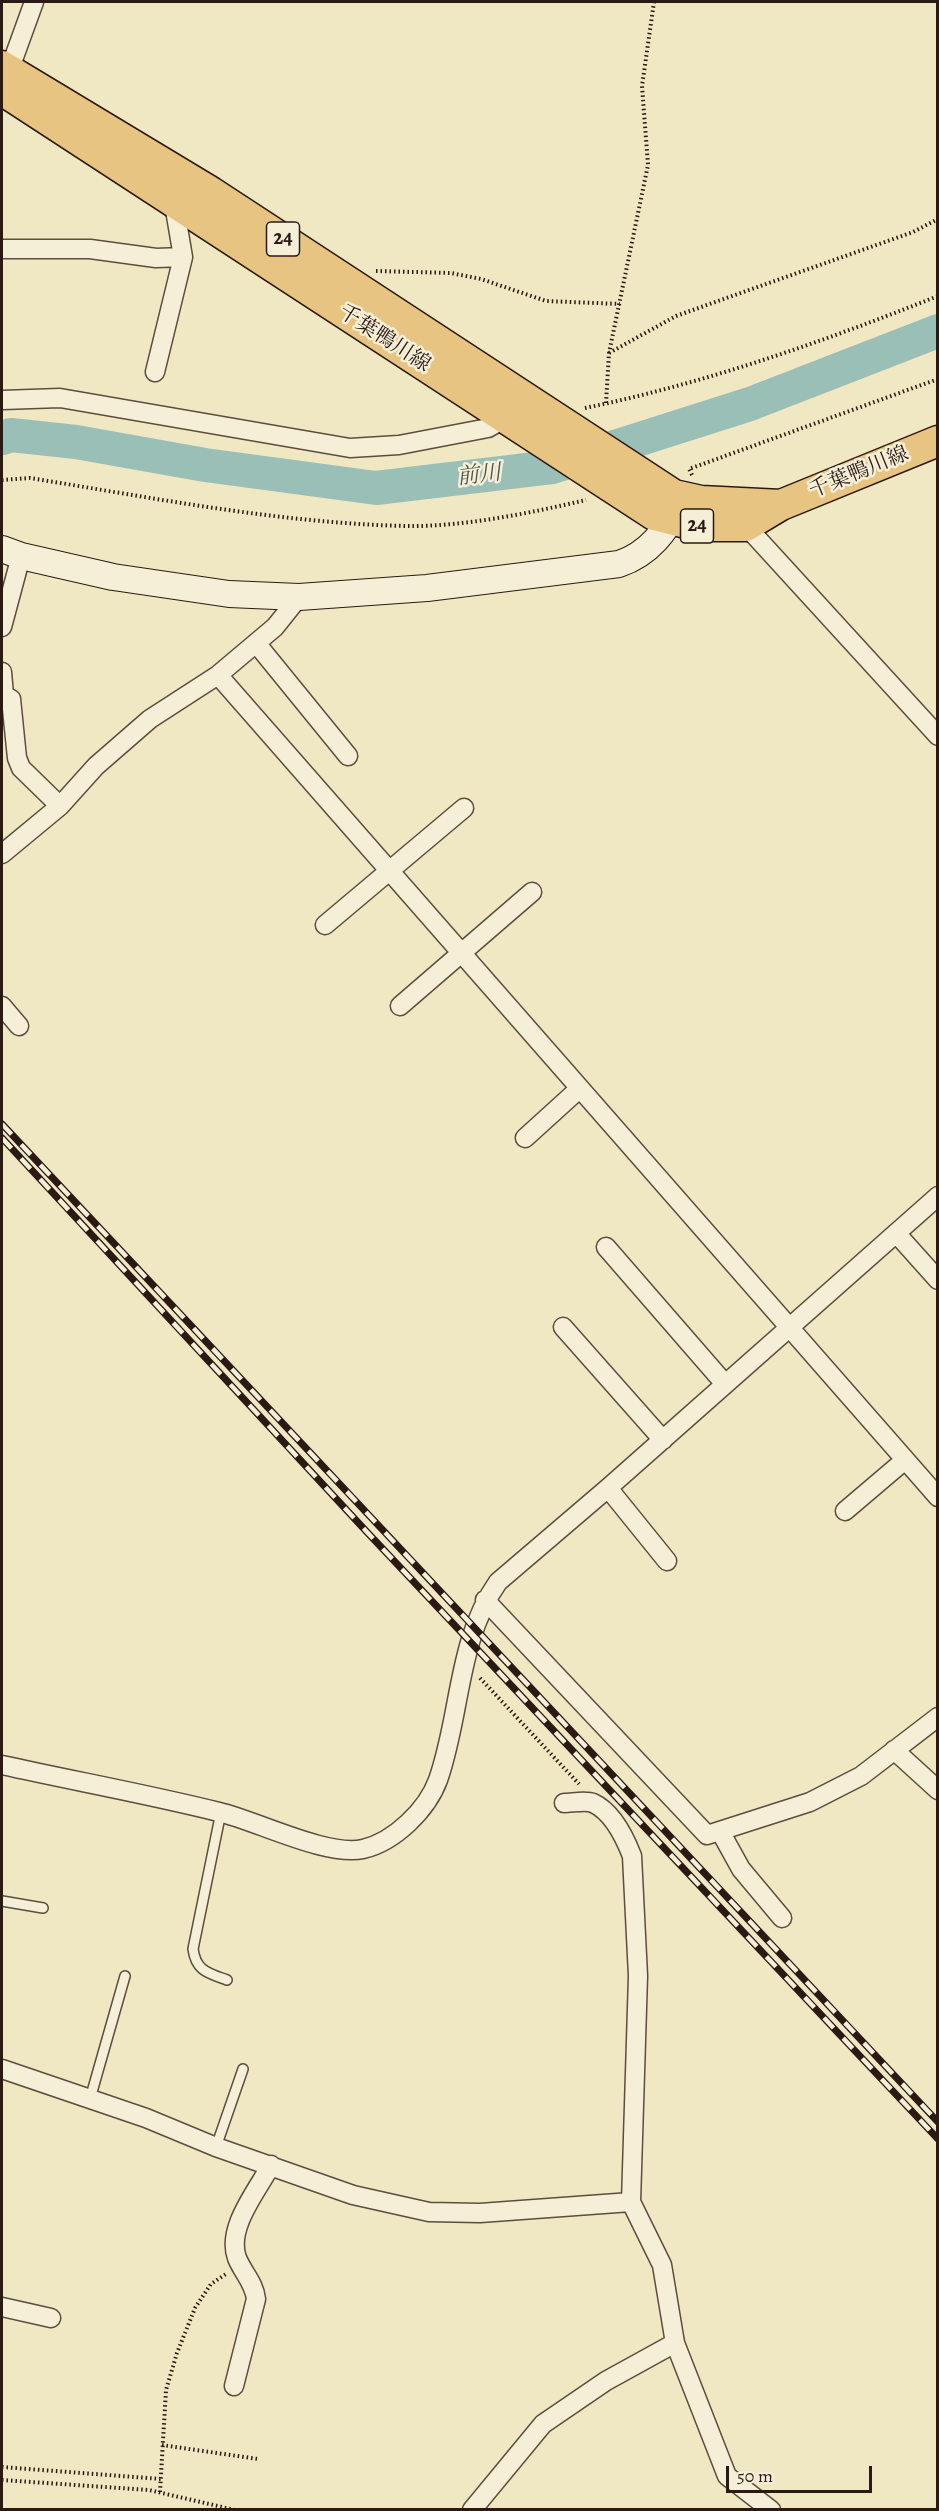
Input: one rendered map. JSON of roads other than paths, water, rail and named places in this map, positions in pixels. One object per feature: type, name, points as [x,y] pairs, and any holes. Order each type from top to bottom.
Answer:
[{"type":"main road","name":"千葉鴨川線","points":[[3,83],[174,204],[509,421],[605,494],[654,515],[683,500]]},
{"type":"main road","name":"千葉鴨川線","points":[[3,83],[211,192],[653,483],[683,500],[781,505]]},
{"type":"main road","name":"千葉鴨川線","points":[[683,500],[698,526],[747,525],[781,505],[938,441]]},
{"type":"street","points":[[3,83],[34,2]]},
{"type":"street","points":[[155,372],[183,257],[174,204]]},
{"type":"street","points":[[2,249],[90,249],[156,258],[183,257]]},
{"type":"street","points":[[2,400],[60,398],[350,448],[399,445],[488,428],[497,423],[509,421]]},
{"type":"street","points":[[2,627],[11,553],[113,577],[229,594],[298,597],[427,588],[619,564],[646,551],[683,500]]},
{"type":"street","points":[[747,525],[936,731]]},
{"type":"street","points":[[2,854],[60,806],[96,766],[150,719],[218,675],[275,627],[298,597]]},
{"type":"street","points":[[256,643],[348,756]]},
{"type":"street","points":[[2,672],[4,695],[12,699],[17,758],[21,768],[60,806]]},
{"type":"street","points":[[218,675],[788,1329],[938,1497]]},
{"type":"street","points":[[324,925],[464,808]]},
{"type":"street","points":[[400,1006],[462,955],[532,892]]},
{"type":"street","points":[[2,1006],[19,1026]]},
{"type":"street","points":[[525,1138],[579,1089]]},
{"type":"street","points":[[2,1765],[221,1812],[317,1845],[361,1850],[378,1844],[401,1830],[426,1800],[437,1781],[465,1662],[485,1600],[498,1582],[663,1440],[938,1196]]},
{"type":"street","points":[[896,1233],[938,1280]]},
{"type":"street","points":[[606,1247],[725,1384]]},
{"type":"street","points":[[563,1327],[663,1440]]},
{"type":"street","points":[[844,1511],[905,1460]]},
{"type":"street","points":[[608,1488],[667,1561]]},
{"type":"street","points":[[485,1600],[707,1835],[810,1802],[861,1776],[938,1717]]},
{"type":"street","points":[[894,1750],[938,1790]]},
{"type":"street","points":[[564,1803],[592,1803],[610,1817],[626,1840],[632,1856],[638,1976],[631,2202],[662,2265],[675,2343],[727,2476],[771,2510]]},
{"type":"street","points":[[720,1831],[741,1869],[782,1918]]},
{"type":"street","points":[[2,2069],[146,2118],[216,2147],[353,2195],[429,2212],[480,2213],[631,2202]]},
{"type":"street","points":[[234,2386],[256,2299],[255,2286],[240,2265],[234,2250],[234,2233],[271,2165]]},
{"type":"street","points":[[2,2307],[51,2318]]},
{"type":"street","points":[[472,2510],[543,2424],[606,2381],[675,2343]]},
{"type":"lane","points":[[221,1812],[193,1949],[195,1960],[202,1971],[227,1980]]},
{"type":"lane","points":[[2,1901],[43,1908]]},
{"type":"lane","points":[[90,2099],[124,1976]]},
{"type":"lane","points":[[216,2147],[243,2069]]},
{"type":"waterway","name":"前川","points":[[2,438],[11,435],[76,442],[205,465],[376,488],[552,467],[750,404],[938,331]]},
{"type":"railway","points":[[2,1124],[938,2122]]},
{"type":"railway","points":[[2,1138],[366,1531],[938,2139]]}]
